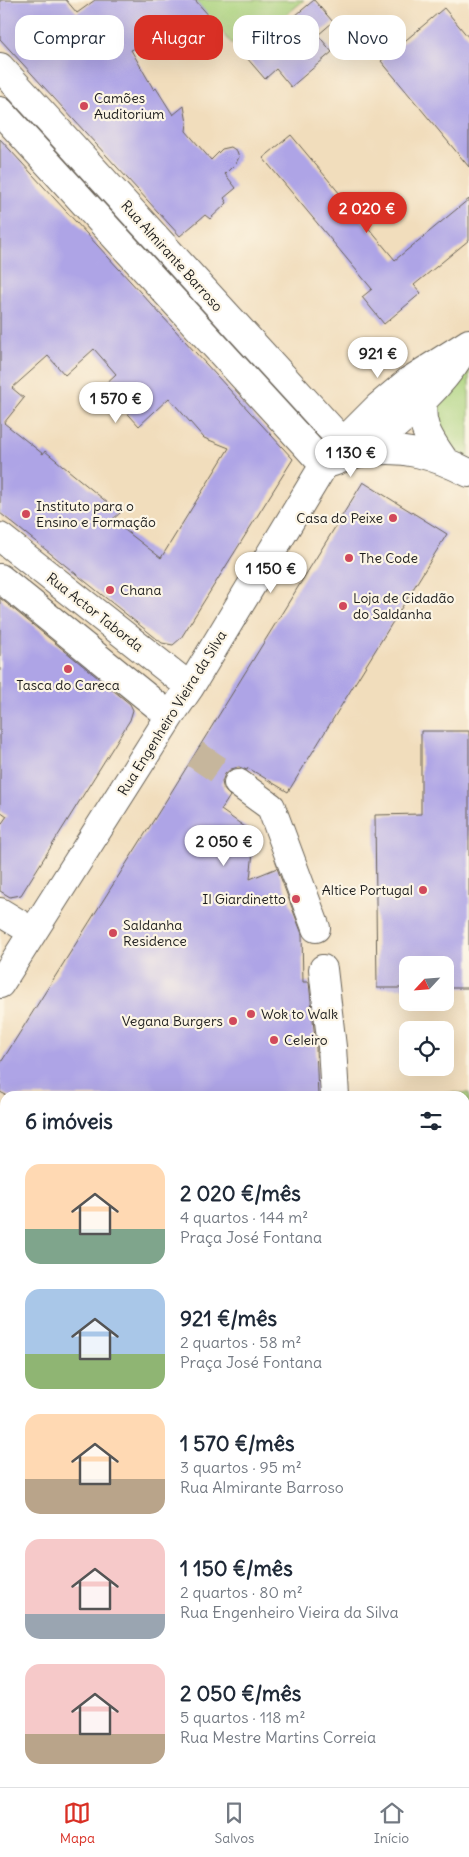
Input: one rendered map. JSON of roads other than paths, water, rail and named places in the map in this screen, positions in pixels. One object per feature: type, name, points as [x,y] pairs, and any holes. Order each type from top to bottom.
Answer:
[{"type":"street","name":"Rua Almirante Barroso","points":[[1,70],[353,447]]},
{"type":"street","name":"Rua Almirante Barroso","points":[[0,111],[324,465]]},
{"type":"street","points":[[353,447],[378,407],[409,380],[460,348]]},
{"type":"street","points":[[444,460],[424,426],[422,402],[425,390],[460,348]]},
{"type":"street","points":[[324,465],[422,402]]},
{"type":"street","points":[[353,447],[398,449],[444,460],[469,473]]},
{"type":"street","name":"Rua Engenheiro Vieira da Silva","points":[[0,984],[8,954],[33,932],[190,687],[324,465]]},
{"type":"street","name":"Rua Actor Taborda","points":[[0,537],[190,687]]},
{"type":"street","points":[[0,578],[170,716]]},
{"type":"street","points":[[238,784],[271,807],[316,928]]},
{"type":"street","points":[[0,912],[33,932]]},
{"type":"street","points":[[323,969],[332,1047],[335,1091]]},
{"type":"street","points":[[363,1787],[395,1787]]},
{"type":"tunnel","points":[[195,754],[238,783]]},
{"type":"place","name":"Camões Auditorium","points":[[84,106]]},
{"type":"place","name":"Instituto para o Ensino e Formação","points":[[26,514]]},
{"type":"place","name":"Casa do Peixe","points":[[393,518]]},
{"type":"place","name":"The Code","points":[[349,558]]},
{"type":"place","name":"Chana","points":[[110,590]]},
{"type":"place","name":"Loja de Cidadão do Saldanha","points":[[343,606]]},
{"type":"place","name":"Tasca do Careca","points":[[68,669]]},
{"type":"place","name":"Altice Portugal","points":[[423,890]]},
{"type":"place","name":"Il Giardinetto","points":[[296,899]]},
{"type":"place","name":"Saldanha Residence","points":[[113,933]]},
{"type":"place","name":"Wok to Walk","points":[[251,1014]]},
{"type":"place","name":"Vegana Burgers","points":[[233,1021]]},
{"type":"place","name":"Celeiro","points":[[274,1040]]}]
